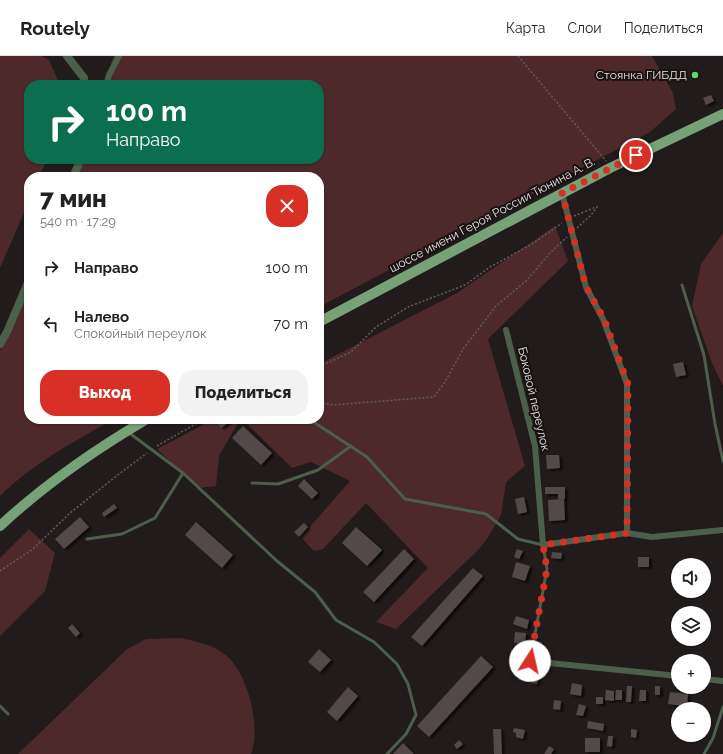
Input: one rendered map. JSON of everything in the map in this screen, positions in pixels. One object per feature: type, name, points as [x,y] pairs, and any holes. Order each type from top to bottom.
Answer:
[{"type":"main road","name":"шоссе имени Героя России Тюнина А. В.","points":[[324,319],[610,168],[723,114]]},
{"type":"main road","points":[[0,526],[15,512],[77,465],[139,424]]},
{"type":"street","points":[[67,56],[84,80]]},
{"type":"street","points":[[108,80],[119,56]]},
{"type":"street","points":[[562,193],[586,287],[604,319],[628,384],[627,533]]},
{"type":"street","points":[[0,344],[7,332],[24,292]]},
{"type":"street","name":"Боковой переулок","points":[[506,330],[535,446],[543,545]]},
{"type":"street","points":[[543,545],[627,533],[652,537],[723,530]]},
{"type":"street","points":[[530,661],[671,675]]},
{"type":"street","points":[[711,680],[723,681]]},
{"type":"lane","points":[[682,284],[704,355],[715,424],[723,460]]},
{"type":"lane","points":[[317,424],[367,457],[405,499],[486,514],[518,539],[543,545],[547,569],[530,661]]},
{"type":"lane","points":[[127,431],[183,473],[277,561],[315,592],[336,620],[374,642],[397,664],[408,684],[416,715],[406,734],[387,754]]},
{"type":"lane","points":[[252,483],[278,484],[318,470],[351,446]]},
{"type":"lane","points":[[87,538],[122,534],[155,518],[183,473]]},
{"type":"lane","points":[[0,706],[8,714]]},
{"type":"lane","points":[[704,754],[714,738],[723,707]]},
{"type":"path","points":[[518,56],[606,160],[610,168]]},
{"type":"path","points":[[324,365],[351,352],[376,327],[408,307],[465,285],[490,267],[532,244],[569,218],[598,206],[591,215],[550,253],[526,281],[496,306],[463,349],[445,382],[434,397],[332,405],[324,403]]},
{"type":"path","points":[[0,571],[33,549],[70,513],[119,474],[164,441],[195,424]]},
{"type":"shaded area","points":[[0,56],[42,56],[49,60],[58,80],[24,80],[24,164],[45,164],[41,172],[24,172],[24,213],[0,268]]},
{"type":"shaded area","points":[[114,56],[652,56],[673,93],[676,109],[650,132],[324,304],[324,172],[71,172],[74,164],[324,164],[324,80],[105,80]]},
{"type":"shaded area","points":[[555,226],[568,261],[488,339],[525,466],[506,482],[501,515],[487,539],[478,550],[396,629],[376,622],[428,568],[366,503],[323,549],[314,551],[301,537],[350,481],[311,462],[292,468],[247,424],[324,424],[324,361],[457,293]]},
{"type":"shaded area","points":[[723,233],[723,386],[712,363],[692,306],[701,264]]},
{"type":"shaded area","points":[[24,296],[24,424],[105,424],[40,463],[12,484],[0,496],[0,351],[10,332]]},
{"type":"shaded area","points":[[204,424],[237,424],[219,456],[216,486],[198,488],[157,449]]},
{"type":"shaded area","points":[[29,529],[55,553],[45,591],[0,636],[0,558]]},
{"type":"shaded area","points":[[181,638],[213,647],[229,658],[236,667],[247,690],[254,717],[255,731],[251,754],[18,754],[126,650],[146,639]]},
{"type":"building","points":[[711,95],[714,101],[706,105],[703,98]]},
{"type":"building","points":[[683,362],[686,375],[676,377],[673,364]]},
{"type":"building","points":[[218,424],[226,424],[221,428]]},
{"type":"building","points":[[243,426],[272,453],[261,465],[232,438]]},
{"type":"building","points":[[546,455],[559,455],[560,468],[547,469]]},
{"type":"building","points":[[304,479],[318,493],[312,499],[298,486]]},
{"type":"building","points":[[545,487],[565,487],[565,499],[558,499],[558,494],[545,494]]},
{"type":"building","points":[[524,497],[527,512],[518,514],[515,499]]},
{"type":"building","points":[[564,499],[565,520],[549,521],[548,500]]},
{"type":"building","points":[[114,504],[117,508],[104,517],[102,513]]},
{"type":"building","points":[[80,517],[89,527],[64,549],[55,539]]},
{"type":"building","points":[[196,522],[233,555],[222,568],[185,535]]},
{"type":"building","points":[[304,523],[308,527],[299,537],[294,532]]},
{"type":"building","points":[[356,527],[382,550],[367,566],[342,543]]},
{"type":"building","points":[[404,549],[414,559],[374,602],[363,592]]},
{"type":"building","points":[[517,549],[523,551],[519,559],[514,557]]},
{"type":"building","points":[[552,552],[562,553],[561,559],[551,558]]},
{"type":"building","points":[[638,557],[649,557],[649,567],[638,567]]},
{"type":"building","points":[[516,562],[530,566],[525,581],[512,577]]},
{"type":"building","points":[[473,568],[483,576],[422,646],[411,637]]},
{"type":"building","points":[[516,616],[529,620],[527,629],[513,624]]},
{"type":"building","points":[[72,624],[80,633],[76,637],[68,628]]},
{"type":"building","points":[[515,632],[526,633],[525,643],[514,643]]},
{"type":"building","points":[[319,649],[331,660],[320,672],[308,662]]},
{"type":"building","points":[[481,656],[493,667],[429,737],[417,726]]},
{"type":"building","points":[[534,672],[539,673],[537,684],[532,683]]},
{"type":"building","points":[[572,683],[582,685],[581,696],[570,694]]},
{"type":"building","points":[[627,686],[632,686],[631,702],[626,702]]},
{"type":"building","points":[[655,686],[660,686],[660,695],[655,695]]},
{"type":"building","points":[[348,687],[358,696],[337,721],[327,712]]},
{"type":"building","points":[[606,690],[614,691],[614,701],[605,700]]},
{"type":"building","points":[[616,690],[622,690],[622,700],[615,700]]},
{"type":"building","points":[[640,690],[646,690],[646,701],[639,701]]},
{"type":"building","points":[[670,692],[671,694],[688,694],[687,702],[671,702],[671,704],[668,704]]},
{"type":"building","points":[[596,697],[603,697],[603,704],[596,704]]},
{"type":"building","points":[[554,700],[561,701],[560,710],[553,709]]},
{"type":"building","points":[[579,704],[586,706],[583,716],[576,715]]},
{"type":"building","points":[[588,721],[604,724],[603,731],[587,728]]},
{"type":"building","points":[[514,728],[525,730],[523,739],[516,737],[516,733],[513,732]]},
{"type":"building","points":[[493,729],[501,729],[502,754],[494,754]]},
{"type":"building","points":[[631,729],[637,730],[636,738],[631,737]]},
{"type":"building","points":[[608,736],[613,736],[612,747],[607,746]]},
{"type":"building","points":[[585,738],[600,738],[600,752],[585,752]]},
{"type":"building","points":[[459,740],[463,744],[457,749],[454,745]]},
{"type":"building","points":[[403,743],[414,754],[393,754]]},
{"type":"building","points":[[549,746],[554,749],[551,754],[544,754]]},
{"type":"place","name":"Стоянка ГИБДД","points":[[695,75]]},
{"type":"route","points":[[530,661],[547,569],[543,545],[627,533],[628,384],[604,319],[586,287],[562,193],[636,155]]}]
